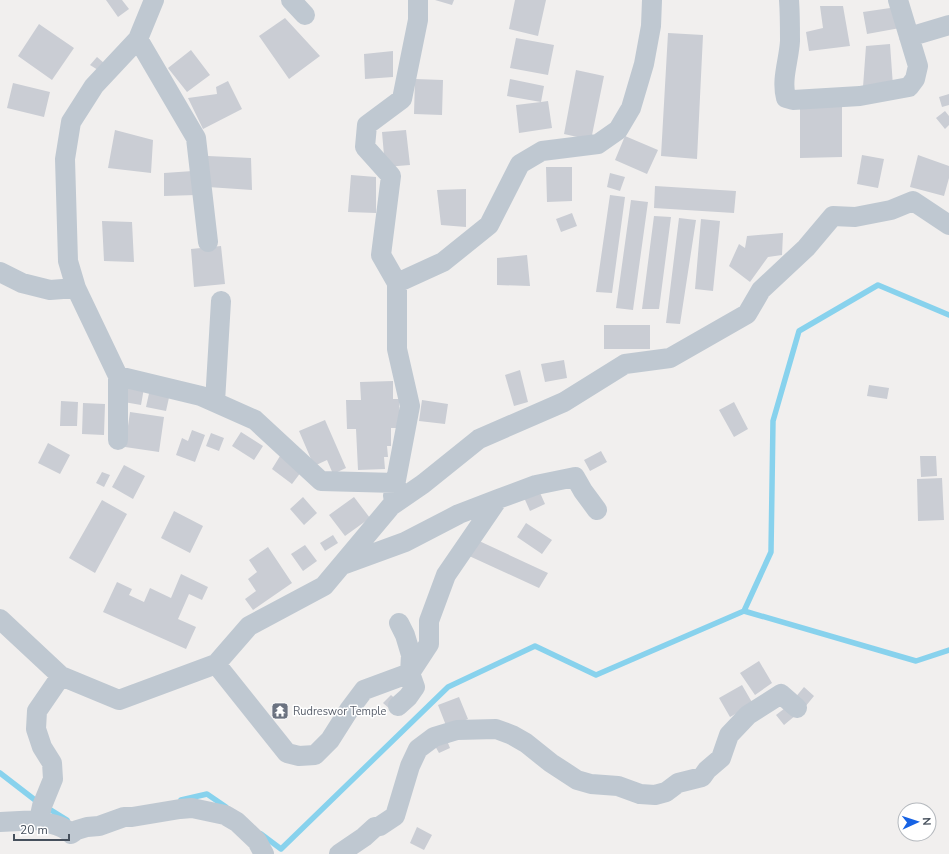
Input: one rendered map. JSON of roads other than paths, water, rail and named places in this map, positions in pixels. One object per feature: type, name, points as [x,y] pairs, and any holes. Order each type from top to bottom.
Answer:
[{"type":"street","points":[[118,440],[118,376],[76,288],[68,261],[65,159],[72,122],[94,86],[138,39],[154,0]]},
{"type":"street","points":[[291,0],[305,15]]},
{"type":"street","points":[[391,506],[410,406],[397,350],[397,283],[381,255],[391,176],[365,147],[367,125],[402,99],[418,20],[418,0]]},
{"type":"street","points":[[397,283],[443,262],[489,225],[520,164],[542,151],[598,144],[618,130],[631,108],[644,64],[651,26],[652,0]]},
{"type":"street","points":[[789,0],[790,42],[786,69],[785,92],[786,98],[793,100],[860,96],[909,87],[915,79],[918,66],[898,0]]},
{"type":"street","points":[[909,37],[949,25]]},
{"type":"street","points":[[138,39],[196,138],[208,242]]},
{"type":"street","points":[[0,619],[61,676],[119,700],[216,664],[249,626],[324,586],[391,506],[423,484],[479,439],[564,402],[625,364],[670,358],[747,314],[761,290],[806,248],[833,216],[855,217],[892,210],[913,201],[949,225]]},
{"type":"street","points":[[0,272],[22,282],[50,290],[76,288]]},
{"type":"street","points":[[215,402],[221,301]]},
{"type":"street","points":[[118,376],[201,396],[255,420],[320,481],[396,483]]},
{"type":"street","points":[[342,565],[405,542],[459,514],[536,485],[575,477],[597,510]]},
{"type":"street","points":[[216,664],[288,754],[299,756],[316,755],[330,740],[364,690],[410,673],[429,644],[429,621],[446,575],[498,499]]},
{"type":"street","points":[[398,706],[408,698],[415,687],[410,673],[411,655],[405,634],[399,623]]},
{"type":"street","points":[[39,820],[42,806],[52,779],[52,763],[42,747],[36,729],[37,711],[61,676]]},
{"type":"street","points":[[339,854],[364,837],[375,827],[380,826],[395,816],[410,766],[418,749],[434,737],[457,730],[496,729],[512,735],[526,743],[551,763],[577,780],[591,784],[618,786],[640,794],[655,796],[666,792],[678,784],[702,777],[707,770],[721,758],[729,736],[748,715],[768,702],[781,694],[797,708]]},
{"type":"street","points":[[0,822],[39,820],[56,824],[67,829],[71,834],[86,827],[99,826],[124,817],[132,817],[180,808],[192,808],[225,815],[237,822],[257,841],[264,854]]},
{"type":"waterway","points":[[744,611],[771,552],[773,421],[799,331],[878,285],[949,315]]},
{"type":"waterway","points":[[261,834],[281,849],[448,687],[535,646],[596,675],[744,611],[916,661],[949,650]]},
{"type":"waterway","points":[[0,773],[35,800]]},
{"type":"waterway","points":[[181,800],[207,794],[226,807]]},
{"type":"waterway","points":[[46,807],[67,820]]},
{"type":"place","name":"Rudreswor Temple","points":[[280,711]]}]
